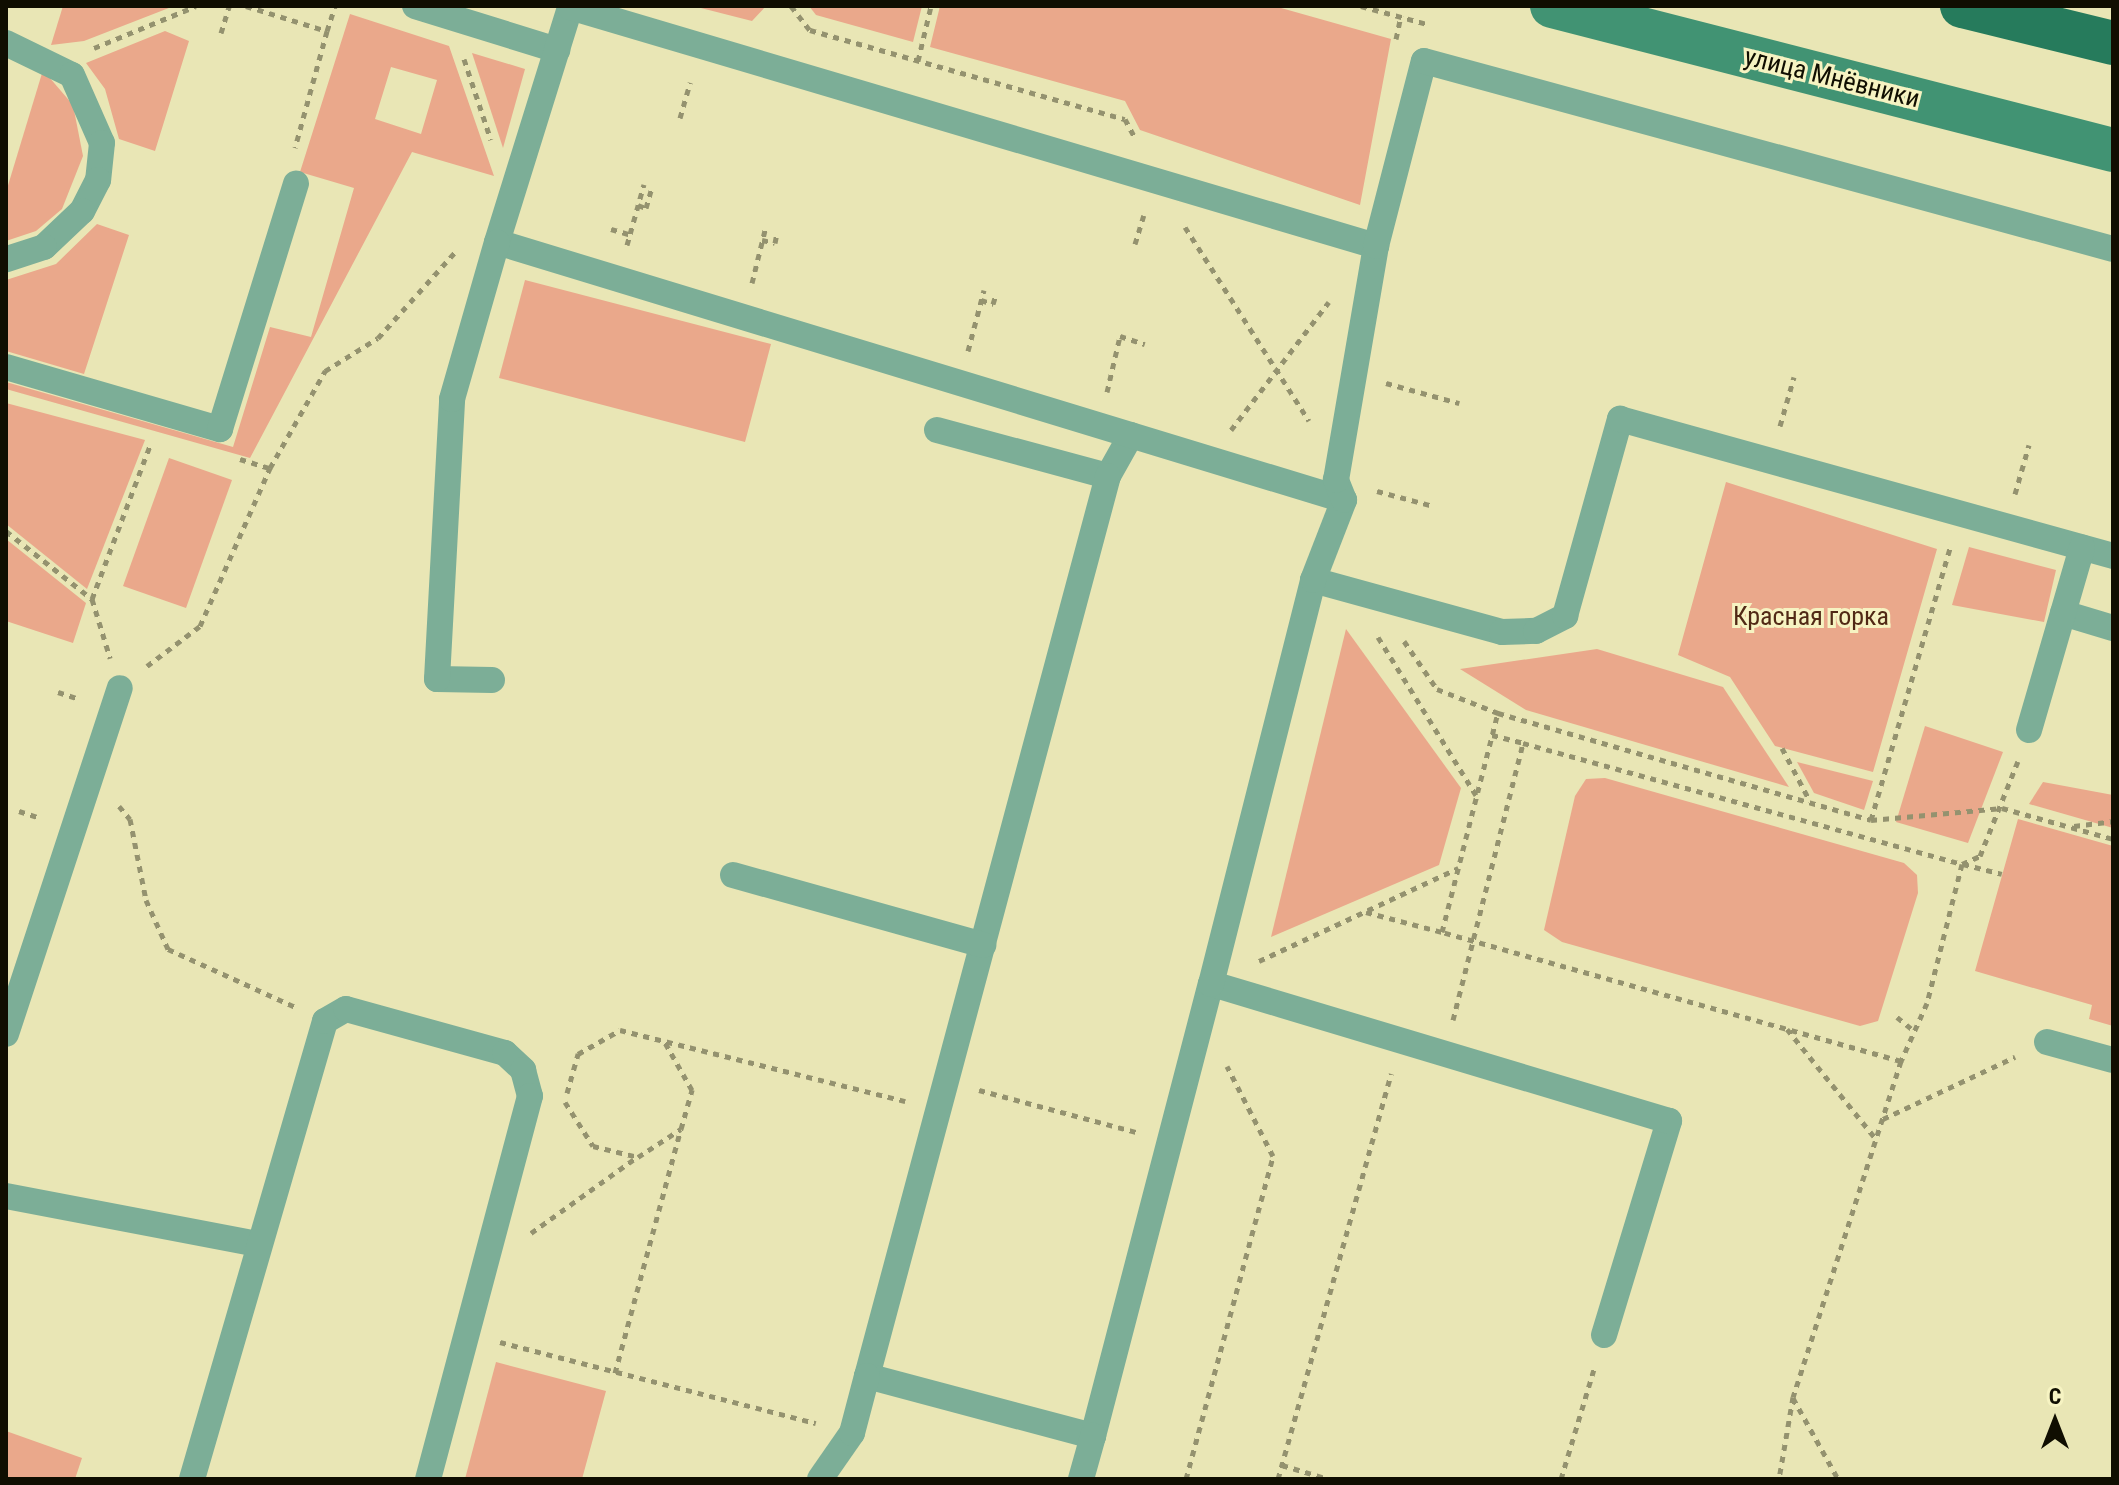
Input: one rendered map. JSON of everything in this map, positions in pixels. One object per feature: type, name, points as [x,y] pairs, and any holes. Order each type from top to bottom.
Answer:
[{"type":"main road","name":"улица Мнёвники","points":[[1552,6],[2113,150]]},
{"type":"main road","points":[[1962,6],[2113,43]]},
{"type":"lane","points":[[415,6],[557,50]]},
{"type":"lane","points":[[492,680],[437,679],[452,399],[513,188],[570,7],[1376,246]]},
{"type":"lane","points":[[6,43],[59,63],[85,91],[96,118],[98,180],[64,232],[6,259]]},
{"type":"lane","points":[[1081,1479],[1340,483],[1354,374],[1376,246],[1424,61],[2113,249]]},
{"type":"lane","points":[[6,367],[220,429],[294,175]]},
{"type":"lane","points":[[497,242],[1210,460],[1340,483]]},
{"type":"lane","points":[[1313,580],[1502,632],[1536,631],[1565,616],[1620,419],[2113,556]]},
{"type":"lane","points":[[937,430],[1108,476]]},
{"type":"lane","points":[[820,1479],[852,1433],[1108,476],[1131,435]]},
{"type":"lane","points":[[2029,730],[2082,548]]},
{"type":"lane","points":[[2063,613],[2113,628]]},
{"type":"lane","points":[[6,1034],[120,688]]},
{"type":"lane","points":[[733,875],[983,945]]},
{"type":"lane","points":[[1211,984],[1401,1037],[1669,1121],[1604,1335]]},
{"type":"lane","points":[[192,1479],[257,1244],[325,1021],[346,1009],[373,1012],[477,1042],[523,1070],[530,1096],[428,1479]]},
{"type":"lane","points":[[2047,1042],[2113,1060]]},
{"type":"lane","points":[[6,1196],[257,1244]]},
{"type":"lane","points":[[867,1376],[1093,1436]]},
{"type":"path","points":[[59,63],[196,6]]},
{"type":"path","points":[[221,33],[229,6]]},
{"type":"path","points":[[246,6],[327,31]]},
{"type":"path","points":[[294,175],[335,6]]},
{"type":"path","points":[[791,6],[810,30],[1125,119],[1154,179],[1274,366],[1340,483],[1430,505]]},
{"type":"path","points":[[918,61],[931,6]]},
{"type":"path","points":[[1395,48],[1401,16]]},
{"type":"path","points":[[458,42],[513,188]]},
{"type":"path","points":[[675,77],[706,86]]},
{"type":"path","points":[[680,118],[690,82]]},
{"type":"path","points":[[1135,138],[1149,142]]},
{"type":"path","points":[[1135,244],[1154,179]]},
{"type":"path","points":[[618,278],[644,184]]},
{"type":"path","points":[[638,205],[646,208],[652,187]]},
{"type":"path","points":[[611,229],[629,234]]},
{"type":"path","points":[[743,317],[765,230]]},
{"type":"path","points":[[762,240],[775,243],[777,233]]},
{"type":"path","points":[[6,531],[92,599],[120,688],[200,626],[270,468],[325,371],[378,338],[461,246]]},
{"type":"path","points":[[1210,460],[1274,366],[1376,246]]},
{"type":"path","points":[[959,383],[984,290]]},
{"type":"path","points":[[981,300],[993,304],[996,294]]},
{"type":"path","points":[[1099,426],[1120,336],[1145,344]]},
{"type":"path","points":[[1354,374],[1459,403]]},
{"type":"path","points":[[1770,460],[1794,377]]},
{"type":"path","points":[[92,599],[155,435]]},
{"type":"path","points":[[2006,527],[2029,445]]},
{"type":"path","points":[[1871,820],[1960,513]]},
{"type":"path","points":[[1362,593],[1437,689],[1498,713],[1871,820],[2002,808],[2113,839]]},
{"type":"path","points":[[1362,593],[1477,796]]},
{"type":"path","points":[[1442,932],[1498,713]]},
{"type":"path","points":[[1962,864],[1980,856],[2002,808],[2029,730]]},
{"type":"path","points":[[1492,735],[2002,874]]},
{"type":"path","points":[[1444,1051],[1523,743]]},
{"type":"path","points":[[1782,748],[1811,802]]},
{"type":"path","points":[[92,774],[130,819],[146,900],[168,949],[325,1021]]},
{"type":"path","points":[[2069,826],[2113,821]]},
{"type":"path","points":[[1779,1479],[1793,1397],[1901,1061],[1914,1031],[1962,864]]},
{"type":"path","points":[[1211,984],[1458,868]]},
{"type":"path","points":[[1365,912],[1901,1061]]},
{"type":"path","points":[[1897,1017],[1914,1031]]},
{"type":"path","points":[[1186,1479],[1273,1156],[1203,1018]]},
{"type":"path","points":[[1786,1028],[1876,1139]]},
{"type":"path","points":[[638,1157],[593,1146],[564,1101],[578,1054],[620,1030],[939,1109]]},
{"type":"path","points":[[1278,1479],[1401,1037]]},
{"type":"path","points":[[615,1373],[692,1090],[663,1040]]},
{"type":"path","points":[[1882,1120],[2047,1042]]},
{"type":"path","points":[[946,1081],[1171,1142]]},
{"type":"path","points":[[530,1233],[681,1129]]},
{"type":"path","points":[[1561,1479],[1604,1335]]},
{"type":"path","points":[[499,1342],[852,1433]]},
{"type":"path","points":[[1793,1397],[1838,1479]]},
{"type":"path","points":[[1282,1465],[1328,1479]]},
{"type":"green space","points":[[63,6],[174,6],[84,41],[51,45]]},
{"type":"green space","points":[[693,6],[766,6],[752,21]]},
{"type":"green space","points":[[809,6],[922,6],[913,42],[816,15]]},
{"type":"green space","points":[[940,6],[1274,6],[1391,39],[1360,205],[1140,130],[1125,101],[930,47]]},
{"type":"green space","points":[[350,14],[449,46],[494,176],[412,152],[250,458],[6,389],[6,382],[233,447],[270,327],[311,337],[354,188],[300,172]],"holes":[[[391,67],[437,80],[421,134],[375,119]]]},
{"type":"green space","points":[[165,31],[189,41],[155,151],[119,139],[105,89],[86,63]]},
{"type":"green space","points":[[472,53],[525,69],[503,148]]},
{"type":"green space","points":[[43,70],[73,105],[83,156],[62,209],[36,231],[6,241],[6,192]]},
{"type":"green space","points":[[97,224],[129,235],[84,374],[6,351],[6,280],[56,264]]},
{"type":"green space","points":[[525,280],[771,344],[745,442],[499,378]]},
{"type":"green space","points":[[6,403],[145,440],[87,589],[6,524]]},
{"type":"green space","points":[[169,458],[232,480],[186,608],[123,586]]},
{"type":"green space","name":"Красная горка","points":[[1726,482],[1937,549],[1873,772],[1775,746],[1730,677],[1678,655]]},
{"type":"green space","points":[[6,539],[86,603],[73,643],[6,621]]},
{"type":"green space","points":[[1969,547],[2056,570],[2044,622],[1952,605]]},
{"type":"green space","points":[[1346,629],[1461,788],[1439,865],[1271,937]]},
{"type":"green space","points":[[1597,649],[1723,687],[1789,787],[1526,710],[1460,669]]},
{"type":"green space","points":[[1925,726],[2003,752],[1968,843],[1896,822]]},
{"type":"green space","points":[[1797,762],[1873,781],[1864,810],[1814,793]]},
{"type":"green space","points":[[1605,778],[1904,863],[1917,875],[1918,893],[1878,1021],[1860,1026],[1562,942],[1544,930],[1575,796],[1586,779]]},
{"type":"green space","points":[[2043,782],[2113,795],[2113,828],[2029,804]]},
{"type":"green space","points":[[2018,819],[2113,846],[2113,1026],[2089,1019],[2092,1005],[1975,971]]},
{"type":"green space","points":[[496,1362],[606,1391],[582,1479],[465,1479]]},
{"type":"green space","points":[[6,1431],[82,1458],[75,1479],[6,1479]]}]
